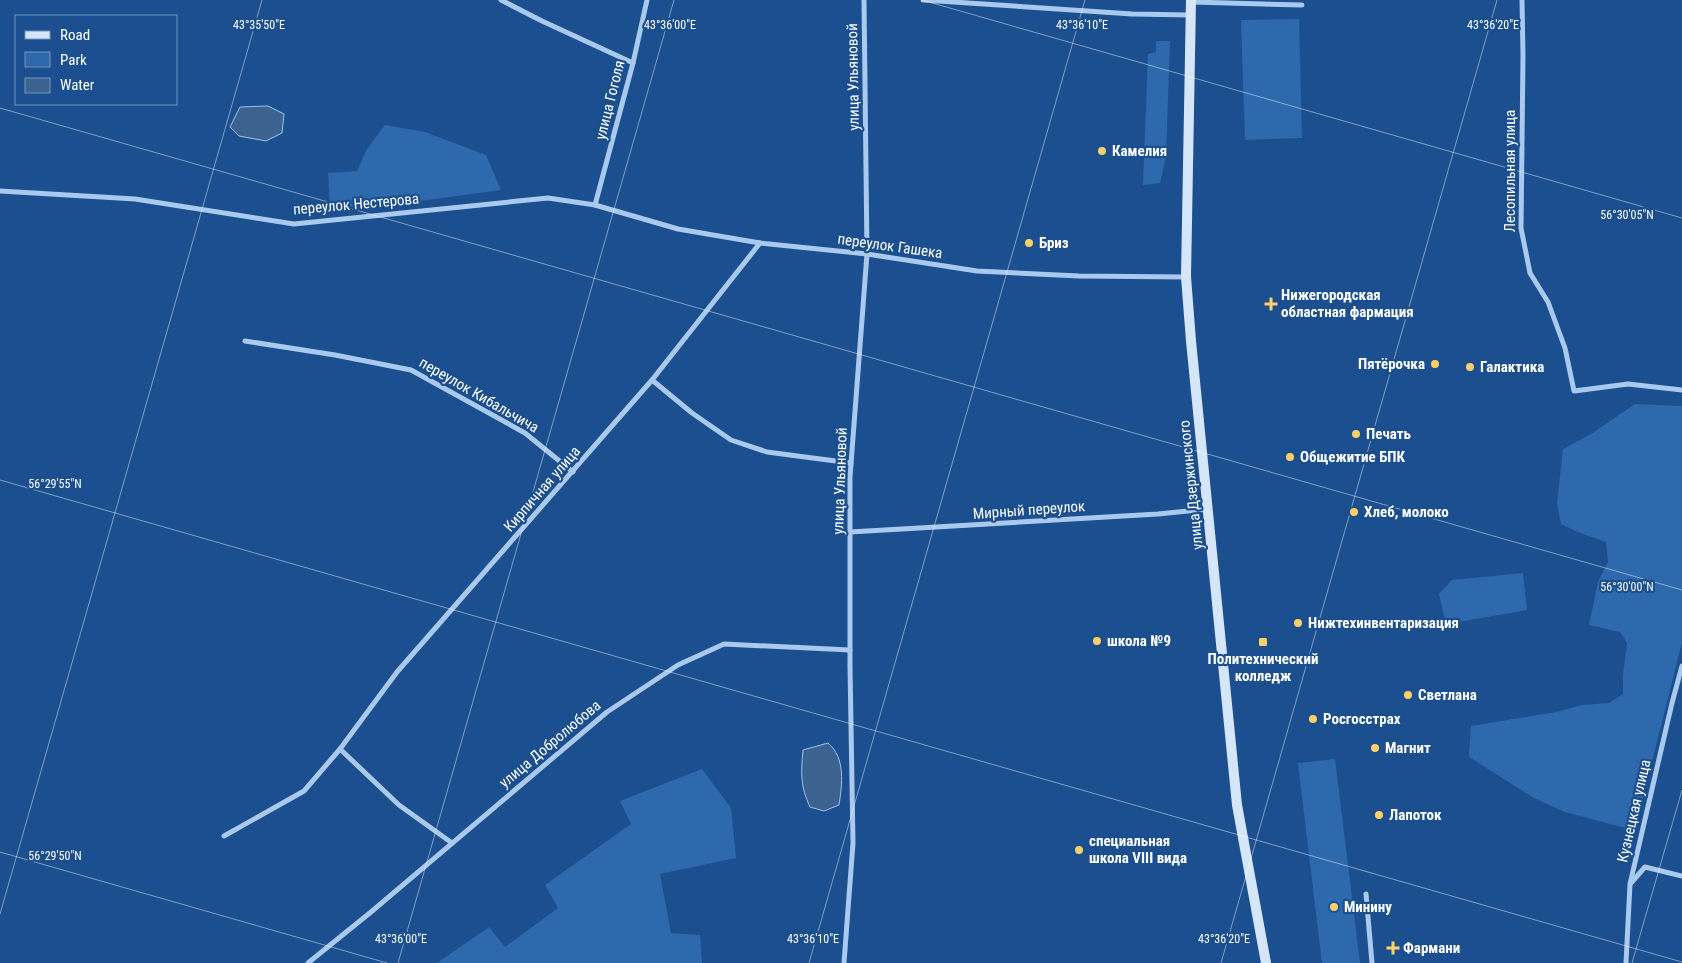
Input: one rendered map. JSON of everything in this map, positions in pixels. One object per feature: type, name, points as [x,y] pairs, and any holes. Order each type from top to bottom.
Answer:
[{"type":"main road","name":"улица Дзержинского","points":[[1191,1],[1186,277],[1237,805],[1266,963]]},
{"type":"street","points":[[501,0],[542,21],[633,62]]},
{"type":"street","name":"улица Гоголя","points":[[596,205],[647,0]]},
{"type":"street","name":"улица Ульяновой","points":[[844,963],[853,843],[850,650],[851,463],[867,254],[864,0]]},
{"type":"street","points":[[923,0],[1132,14],[1191,15]]},
{"type":"street","name":"Лесопильная улица","points":[[1522,0],[1521,228],[1530,273],[1548,302],[1566,348],[1574,391],[1628,384],[1682,390]]},
{"type":"street","points":[[1191,1],[1302,4]]},
{"type":"street","name":"переулок Нестерова","points":[[0,191],[135,200],[294,224],[548,198],[596,205]]},
{"type":"street","name":"переулок Гашека","points":[[596,205],[678,229],[760,243],[867,254],[977,271],[1079,276],[1186,277]]},
{"type":"street","name":"Кирпичная улица","points":[[224,836],[304,791],[340,749],[397,672],[652,380],[760,243]]},
{"type":"street","name":"переулок Кибальчича","points":[[245,341],[335,355],[411,370],[525,433],[573,472]]},
{"type":"street","points":[[652,380],[692,413],[732,440],[767,452],[851,463]]},
{"type":"street","name":"Мирный переулок","points":[[850,532],[1158,514],[1209,509]]},
{"type":"street","name":"улица Добролюбова","points":[[308,963],[372,912],[607,712],[678,665],[724,644],[850,650]]},
{"type":"street","name":"Кузнецкая улица","points":[[1626,963],[1630,884],[1682,666]]},
{"type":"street","points":[[340,749],[399,805],[452,843]]},
{"type":"street","points":[[1630,884],[1645,867],[1682,876]]},
{"type":"street","points":[[1366,894],[1372,963]]},
{"type":"green space","points":[[1299,19],[1302,138],[1245,140],[1241,20]]},
{"type":"green space","points":[[1156,41],[1170,41],[1166,156],[1160,183],[1143,185],[1148,54],[1156,52]]},
{"type":"green space","points":[[385,125],[425,132],[486,155],[501,190],[398,204],[330,208],[328,173],[357,171],[367,149]]},
{"type":"green space","points":[[1635,404],[1682,406],[1682,642],[1637,822],[1629,829],[1565,812],[1534,798],[1469,757],[1471,726],[1556,712],[1582,705],[1609,703],[1623,694],[1627,643],[1620,632],[1589,625],[1598,582],[1608,562],[1606,542],[1561,524],[1557,503],[1563,449],[1591,434]]},
{"type":"green space","points":[[1523,573],[1527,610],[1446,624],[1439,594],[1452,580]]},
{"type":"green space","points":[[1335,759],[1360,963],[1322,963],[1298,763]]},
{"type":"green space","points":[[702,769],[731,808],[736,858],[660,874],[671,933],[700,935],[702,963],[437,963],[489,927],[505,947],[558,908],[545,885],[631,824],[620,801]]},
{"type":"water","points":[[268,106],[284,114],[282,133],[266,141],[239,136],[230,127],[240,107]]},
{"type":"water","points":[[828,743],[838,756],[842,781],[839,805],[824,811],[810,807],[803,786],[802,766],[803,750]]},
{"type":"place","name":"Камелия","points":[[1102,151]]},
{"type":"place","name":"Бриз","points":[[1029,243]]},
{"type":"place","name":"Нижегородская областная фармация","points":[[1271,304]]},
{"type":"place","name":"Пятёрочка","points":[[1435,364]]},
{"type":"place","name":"Галактика","points":[[1470,367]]},
{"type":"place","name":"Печать","points":[[1356,434]]},
{"type":"place","name":"Общежитие БПК","points":[[1290,457]]},
{"type":"place","name":"Хлеб, молоко","points":[[1354,512]]},
{"type":"place","name":"Нижтехинвентаризация","points":[[1298,623]]},
{"type":"place","name":"школа №9","points":[[1097,641]]},
{"type":"place","name":"Политехнический колледж","points":[[1263,642]]},
{"type":"place","name":"Светлана","points":[[1408,695]]},
{"type":"place","name":"Росгосстрах","points":[[1313,719]]},
{"type":"place","name":"Магнит","points":[[1375,748]]},
{"type":"place","name":"Лапоток","points":[[1379,815]]},
{"type":"place","name":"специальная школа VIII вида","points":[[1079,850]]},
{"type":"place","name":"Минину","points":[[1334,907]]},
{"type":"place","name":"Фармани","points":[[1393,948]]}]
